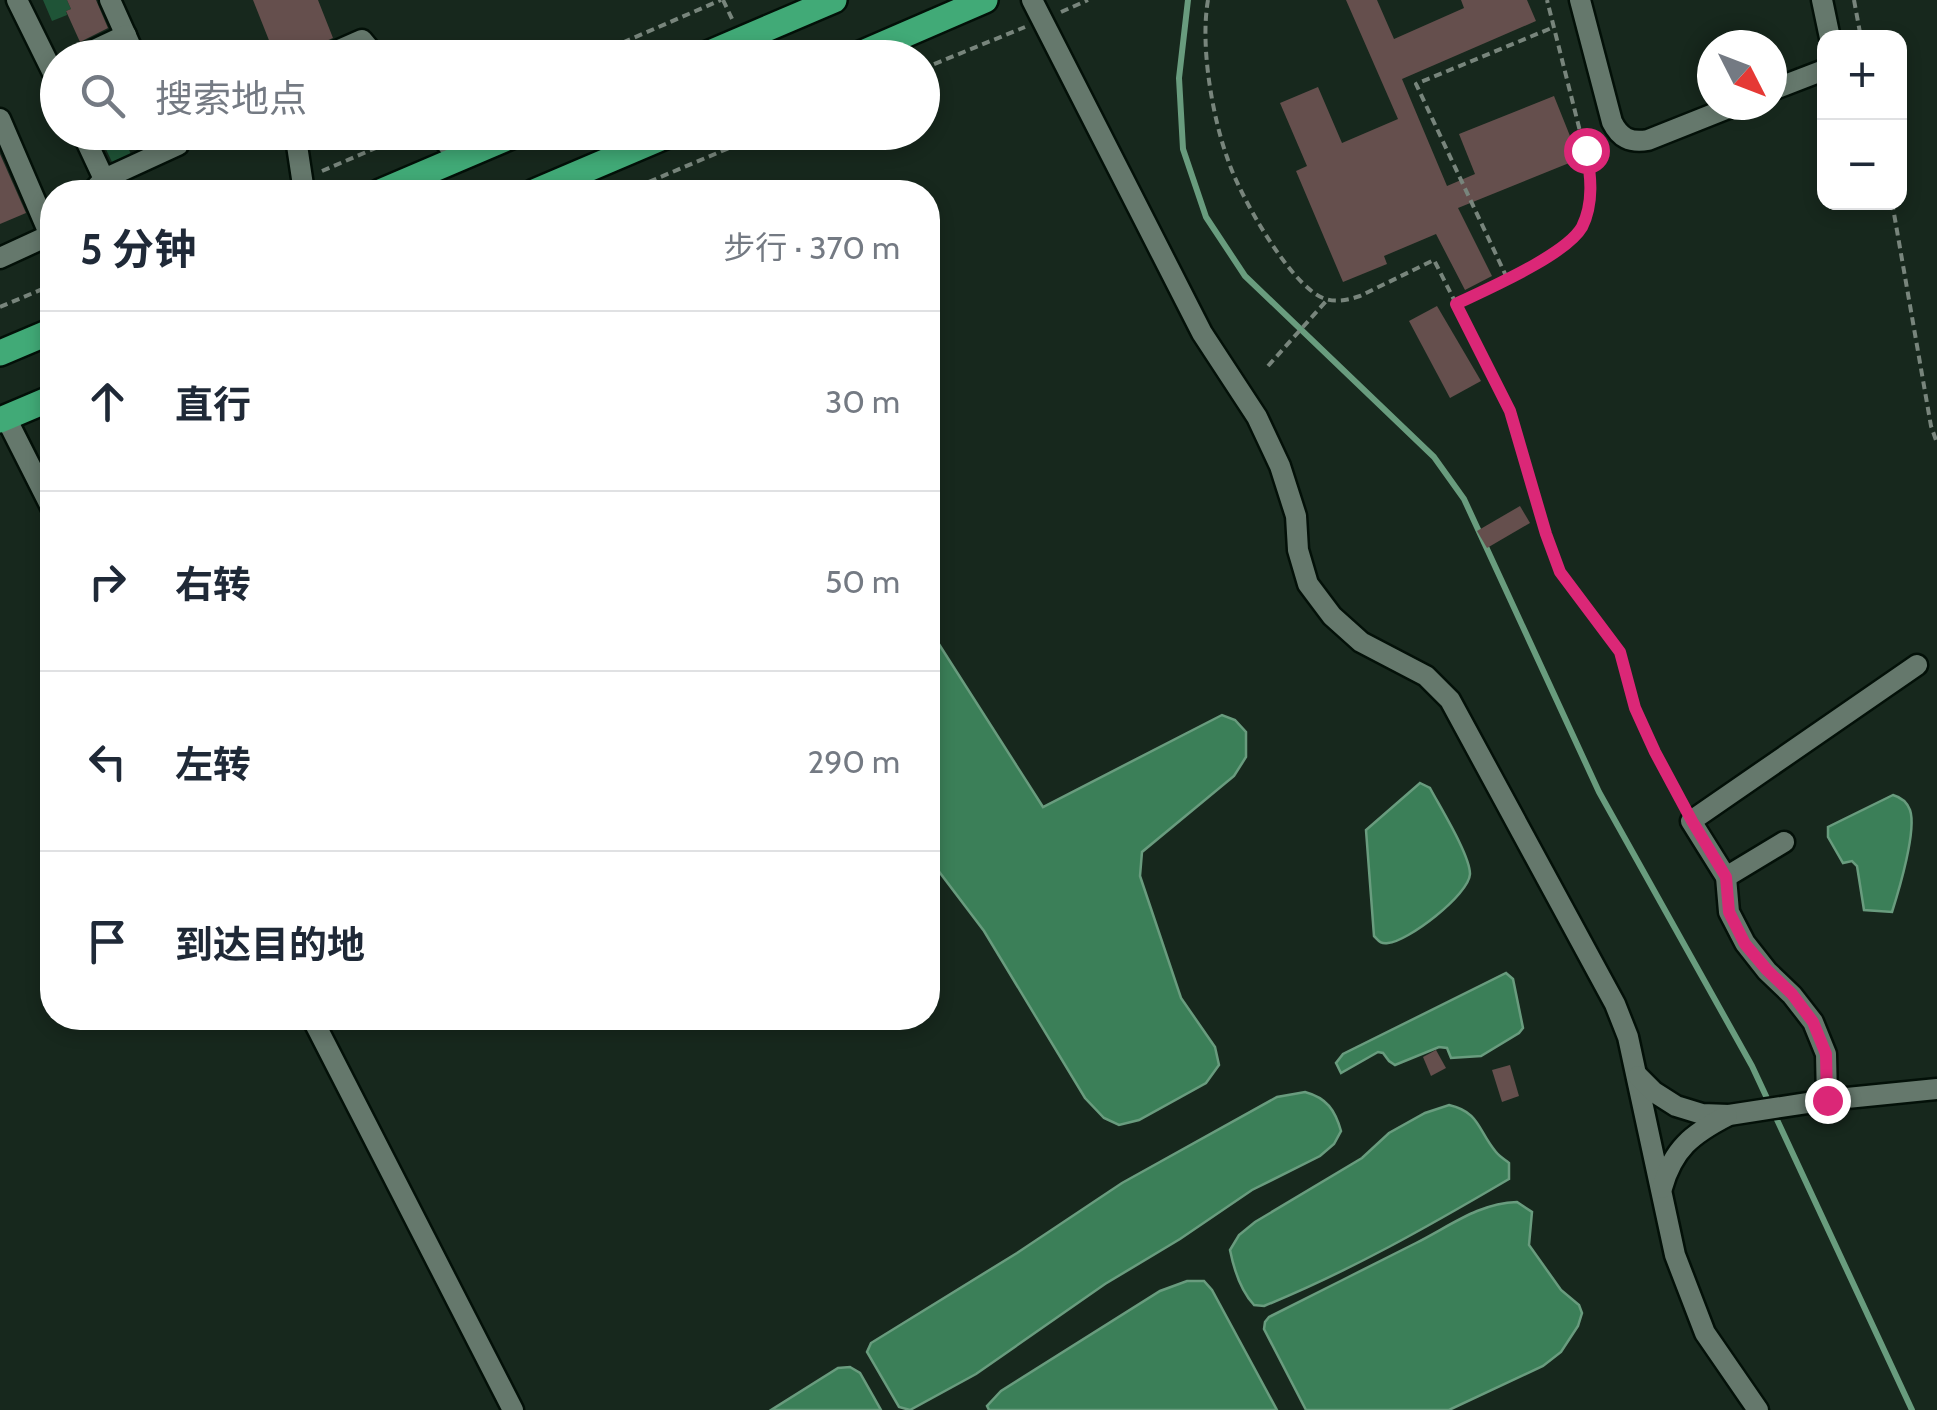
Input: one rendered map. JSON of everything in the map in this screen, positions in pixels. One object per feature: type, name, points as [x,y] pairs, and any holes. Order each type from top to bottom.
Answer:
[{"type":"main road","points":[[740,40],[834,0]]},
{"type":"main road","points":[[892,40],[985,0]]},
{"type":"main road","points":[[409,180],[480,150]]},
{"type":"main road","points":[[562,180],[633,150]]},
{"type":"main road","points":[[0,354],[40,336]]},
{"type":"main road","points":[[3,419],[40,403]]},
{"type":"street","points":[[17,0],[40,44]]},
{"type":"street","points":[[110,0],[128,40]]},
{"type":"street","points":[[1032,0],[1202,333],[1258,417],[1296,516],[1298,550],[1308,584],[1332,616],[1360,642],[1426,676],[1450,700],[1616,1004],[1628,1036],[1675,1255],[1704,1333],[1758,1410]]},
{"type":"street","points":[[1580,0],[1617,132],[1636,142],[1698,120]]},
{"type":"street","points":[[1822,0],[1828,30]]},
{"type":"street","points":[[115,40],[126,35]]},
{"type":"street","points":[[1787,84],[1817,73]]},
{"type":"street","points":[[0,118],[40,210]]},
{"type":"street","points":[[87,150],[96,180]]},
{"type":"street","points":[[110,180],[168,150]]},
{"type":"street","points":[[298,150],[302,180]]},
{"type":"street","points":[[452,150],[459,159]]},
{"type":"street","points":[[1,255],[40,241]]},
{"type":"street","points":[[3,419],[40,486]]},
{"type":"street","points":[[1827,1100],[1826,1054],[1813,1022],[1745,944],[1729,912],[1726,877],[1692,821],[1917,665]]},
{"type":"street","points":[[1726,877],[1784,842]]},
{"type":"street","points":[[318,1030],[514,1410]]},
{"type":"street","points":[[1636,1074],[1676,1106],[1702,1114],[1729,1115],[1937,1089]]},
{"type":"street","points":[[1661,1191],[1668,1166],[1682,1146],[1701,1129],[1729,1115]]},
{"type":"path","points":[[628,40],[720,0]]},
{"type":"path","points":[[940,62],[1088,0]]},
{"type":"path","points":[[1208,0],[1206,43],[1212,94],[1228,161],[1248,205],[1294,273],[1328,300],[1360,296],[1434,260],[1510,411],[1560,572],[1620,652],[1635,708],[1692,821]]},
{"type":"path","points":[[1456,304],[1560,249],[1581,228],[1590,200],[1591,175],[1547,0]]},
{"type":"path","points":[[1854,0],[1860,30]]},
{"type":"path","points":[[1507,278],[1416,84],[1554,27]]},
{"type":"path","points":[[315,180],[376,150]]},
{"type":"path","points":[[653,180],[720,150]]},
{"type":"path","points":[[1893,210],[1937,443]]},
{"type":"path","points":[[0,307],[40,290]]},
{"type":"path","points":[[1268,366],[1328,300]]},
{"type":"shaded area","points":[[43,0],[67,0],[71,9],[52,21]]},
{"type":"shaded area","points":[[106,150],[129,150],[131,154],[112,162]]},
{"type":"shaded area","points":[[940,646],[1043,807],[1222,715],[1235,720],[1246,732],[1246,757],[1234,776],[1142,852],[1140,876],[1181,998],[1215,1047],[1219,1065],[1206,1083],[1139,1120],[1119,1125],[1104,1118],[1085,1098],[984,931],[940,873]]},
{"type":"shaded area","points":[[1420,783],[1430,788],[1465,855],[1470,874],[1459,894],[1436,916],[1409,935],[1383,943],[1374,936],[1366,830]]},
{"type":"shaded area","points":[[1893,795],[1907,805],[1912,819],[1903,875],[1892,912],[1864,910],[1857,866],[1852,861],[1843,863],[1828,837],[1828,827]]},
{"type":"shaded area","points":[[1506,973],[1513,979],[1523,1028],[1519,1033],[1481,1056],[1451,1058],[1447,1048],[1439,1047],[1395,1065],[1378,1052],[1341,1073],[1336,1063],[1343,1054]]},
{"type":"shaded area","points":[[1305,1092],[1329,1106],[1341,1131],[1334,1144],[1320,1156],[1252,1190],[1105,1284],[976,1374],[910,1410],[899,1407],[867,1352],[871,1343],[1122,1183],[1277,1097]]},
{"type":"shaded area","points":[[1449,1105],[1473,1117],[1496,1152],[1509,1163],[1509,1179],[1358,1263],[1264,1306],[1254,1305],[1238,1279],[1230,1250],[1239,1235],[1362,1158],[1389,1133]]},
{"type":"shaded area","points":[[1517,1202],[1532,1212],[1529,1245],[1582,1313],[1561,1352],[1543,1366],[1449,1410],[1306,1410],[1264,1329],[1269,1317],[1465,1216],[1490,1206]]},
{"type":"shaded area","points":[[1187,1281],[1204,1281],[1212,1290],[1277,1410],[989,1410],[987,1406],[1001,1391],[1160,1291]]},
{"type":"shaded area","points":[[850,1367],[860,1373],[881,1410],[771,1410],[838,1368]]},
{"type":"building","points":[[67,0],[96,0],[108,28],[79,40],[66,11],[71,9]]},
{"type":"building","points":[[253,0],[318,0],[333,38],[328,40],[269,40]]},
{"type":"building","points":[[1346,0],[1377,0],[1394,39],[1464,8],[1461,0],[1527,0],[1536,21],[1402,79],[1447,186],[1475,174],[1459,134],[1554,96],[1570,136],[1575,134],[1584,157],[1458,208],[1492,276],[1465,290],[1436,234],[1384,256],[1387,264],[1343,282],[1296,171],[1307,166],[1280,103],[1318,87],[1342,143],[1398,119]]},
{"type":"building","points":[[0,154],[26,213],[0,224]]},
{"type":"building","points":[[1437,306],[1481,381],[1450,398],[1409,321]]},
{"type":"building","points":[[1520,506],[1530,523],[1487,548],[1477,531]]},
{"type":"building","points":[[1436,1050],[1446,1068],[1431,1076],[1423,1057]]},
{"type":"building","points":[[1510,1065],[1519,1096],[1502,1102],[1492,1070]]},
{"type":"waterway","points":[[1188,0],[1179,78],[1183,149],[1206,217],[1245,276],[1434,457],[1464,499],[1599,792],[1752,1066],[1912,1410]]},
{"type":"route","points":[[1586,150],[1590,200],[1581,228],[1560,249],[1456,304],[1510,411],[1560,572],[1620,652],[1635,708],[1655,752],[1726,877],[1729,912],[1745,944],[1813,1022],[1826,1054],[1827,1100]]}]
